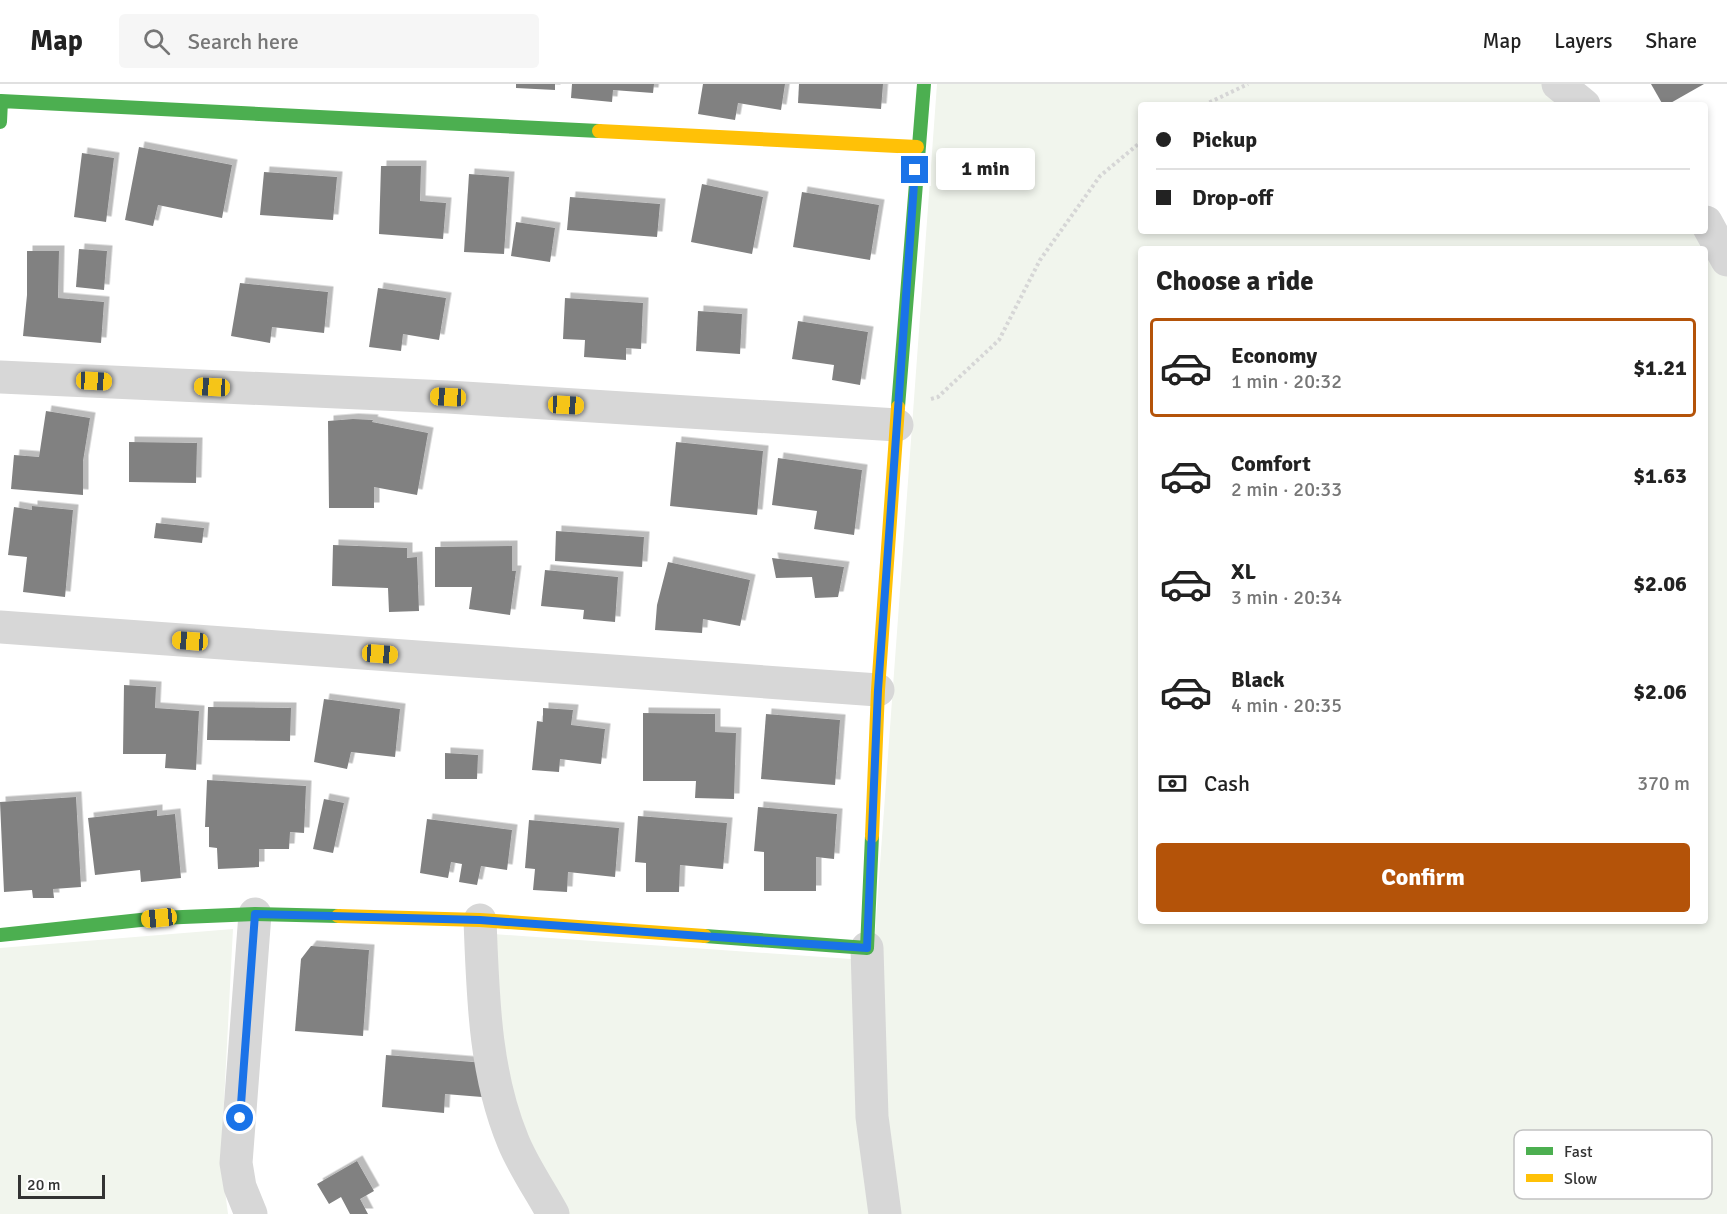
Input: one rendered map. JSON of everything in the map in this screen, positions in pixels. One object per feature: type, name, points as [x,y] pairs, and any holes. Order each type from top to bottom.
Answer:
[{"type":"street","points":[[885,1214],[872,1117],[867,948],[878,690],[917,147],[924,84]]},
{"type":"street","points":[[1558,84],[1580,102]]},
{"type":"street","points":[[0,122],[1,101],[917,147]]},
{"type":"street","points":[[1708,226],[1727,260]]},
{"type":"street","points":[[0,377],[898,416]]},
{"type":"street","points":[[0,627],[878,690]]},
{"type":"street","points":[[0,935],[159,918],[255,914],[480,920],[867,948]]},
{"type":"street","points":[[251,1214],[240,1187],[236,1163],[255,914]]},
{"type":"street","points":[[480,920],[483,1005],[497,1094],[514,1143],[553,1214]]},
{"type":"path","points":[[1210,102],[1248,84]]},
{"type":"path","points":[[898,416],[938,397],[999,340],[1040,260],[1100,176],[1138,144]]},
{"type":"shaded area","points":[[937,84],[1547,84],[1569,102],[1138,102],[1138,234],[1706,234],[1727,273],[1727,1214],[891,1214],[874,947]]},
{"type":"shaded area","points":[[233,929],[221,1159],[228,1214],[0,1214],[0,948]]},
{"type":"shaded area","points":[[493,934],[851,959],[877,1214],[561,1214],[504,1093]]},
{"type":"building","points":[[516,84],[555,84],[555,90],[516,88]]},
{"type":"building","points":[[572,84],[654,84],[653,93],[613,90],[612,102],[571,98]]},
{"type":"building","points":[[703,84],[785,84],[781,110],[738,103],[735,120],[698,114]]},
{"type":"building","points":[[799,84],[883,84],[881,109],[798,103]]},
{"type":"building","points":[[1651,84],[1704,84],[1672,102],[1661,102]]},
{"type":"building","points":[[139,147],[232,165],[222,218],[158,205],[153,226],[125,220]]},
{"type":"building","points":[[82,153],[114,158],[106,222],[74,217]]},
{"type":"building","points":[[381,166],[421,166],[420,201],[446,203],[443,239],[379,234]]},
{"type":"building","points":[[264,172],[337,177],[333,220],[260,215]]},
{"type":"building","points":[[469,174],[509,177],[504,254],[464,252]]},
{"type":"building","points":[[702,184],[763,197],[752,254],[691,242]]},
{"type":"building","points":[[802,192],[879,205],[870,260],[793,247]]},
{"type":"building","points":[[570,197],[660,204],[657,237],[567,230]]},
{"type":"building","points":[[516,222],[555,228],[550,262],[511,256]]},
{"type":"building","points":[[79,249],[107,251],[104,290],[76,287]]},
{"type":"building","points":[[27,251],[59,251],[58,298],[104,302],[101,343],[23,336],[27,295]]},
{"type":"building","points":[[240,283],[328,292],[324,333],[272,327],[270,343],[231,336]]},
{"type":"building","points":[[378,288],[446,298],[439,340],[403,334],[401,351],[369,347]]},
{"type":"building","points":[[565,298],[643,303],[641,349],[626,348],[626,360],[584,357],[585,340],[563,339]]},
{"type":"building","points":[[698,311],[742,314],[740,354],[696,351]]},
{"type":"building","points":[[798,321],[868,332],[860,385],[832,380],[834,365],[792,359]]},
{"type":"building","points":[[46,411],[90,418],[83,461],[83,495],[11,489],[14,455],[39,457]]},
{"type":"building","points":[[373,420],[372,422],[428,433],[417,495],[374,487],[374,508],[329,508],[328,421]]},
{"type":"building","points":[[129,442],[197,443],[196,483],[129,482]]},
{"type":"building","points":[[676,442],[763,451],[757,515],[670,506]]},
{"type":"building","points":[[778,458],[862,470],[854,535],[814,529],[817,511],[772,505]]},
{"type":"building","points":[[32,506],[73,510],[65,597],[23,592],[27,557],[8,555],[14,507],[32,510]]},
{"type":"building","points":[[156,523],[204,528],[202,543],[154,538]]},
{"type":"building","points":[[556,531],[644,537],[642,567],[555,561]]},
{"type":"building","points":[[333,545],[407,548],[407,558],[417,557],[419,611],[389,612],[388,588],[332,586]]},
{"type":"building","points":[[512,546],[512,571],[516,571],[510,615],[469,609],[472,587],[435,587],[435,547]]},
{"type":"building","points":[[772,558],[844,567],[838,597],[815,598],[812,577],[776,578]]},
{"type":"building","points":[[668,562],[750,580],[740,626],[703,619],[702,633],[655,630],[657,605]]},
{"type":"building","points":[[545,570],[618,577],[615,622],[583,619],[584,610],[541,606]]},
{"type":"building","points":[[124,685],[156,687],[155,708],[199,711],[196,770],[165,768],[166,754],[123,754]]},
{"type":"building","points":[[324,699],[400,709],[395,757],[351,752],[347,769],[314,762]]},
{"type":"building","points":[[208,707],[291,708],[290,741],[207,740]]},
{"type":"building","points":[[543,708],[573,710],[571,725],[605,729],[601,764],[560,759],[559,772],[532,770],[537,721],[543,722]]},
{"type":"building","points":[[643,713],[715,714],[715,732],[736,733],[734,799],[695,798],[696,781],[643,781]]},
{"type":"building","points":[[766,714],[840,720],[835,785],[761,779]]},
{"type":"building","points":[[445,753],[478,755],[477,779],[445,779]]},
{"type":"building","points":[[207,780],[306,786],[304,833],[290,832],[289,849],[259,849],[259,867],[218,869],[217,848],[209,847],[209,827],[205,827]]},
{"type":"building","points":[[76,797],[81,887],[53,889],[54,898],[33,898],[32,890],[4,892],[0,802]]},
{"type":"building","points":[[324,799],[344,803],[333,853],[313,849]]},
{"type":"building","points":[[758,807],[837,814],[834,859],[816,857],[816,891],[764,891],[764,852],[754,851]]},
{"type":"building","points":[[157,810],[157,816],[175,814],[181,878],[141,882],[140,870],[95,875],[88,818]]},
{"type":"building","points":[[638,816],[727,823],[723,869],[680,865],[679,892],[646,892],[646,863],[635,862]]},
{"type":"building","points":[[427,819],[512,830],[507,870],[481,866],[477,885],[459,882],[462,864],[451,862],[448,878],[420,873]]},
{"type":"building","points":[[529,820],[619,828],[615,877],[568,872],[567,892],[533,890],[535,869],[525,868]]},
{"type":"building","points":[[311,946],[369,950],[363,1036],[295,1031],[301,959]]},
{"type":"building","points":[[386,1055],[485,1063],[482,1097],[445,1094],[444,1113],[382,1107]]},
{"type":"building","points":[[357,1161],[374,1191],[360,1199],[368,1214],[350,1214],[341,1197],[329,1204],[317,1184]]},
{"type":"traffic: fast","points":[[898,407],[924,84]]},
{"type":"traffic: fast","points":[[0,122],[1,101],[599,131]]},
{"type":"traffic: fast","points":[[705,936],[867,948],[872,836]]},
{"type":"traffic: fast","points":[[0,935],[159,918],[255,914],[338,916]]},
{"type":"traffic: slow","points":[[599,131],[917,147]]},
{"type":"traffic: slow","points":[[872,836],[878,690],[898,407]]},
{"type":"traffic: slow","points":[[338,916],[480,920],[705,936]]},
{"type":"route","points":[[240,1118],[255,914],[480,920],[867,948],[878,690],[915,170]]}]
